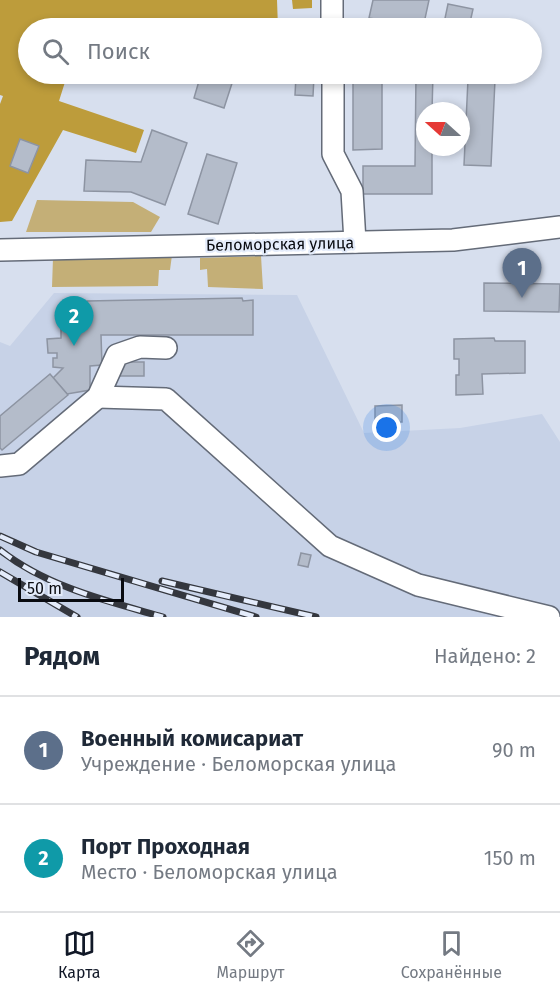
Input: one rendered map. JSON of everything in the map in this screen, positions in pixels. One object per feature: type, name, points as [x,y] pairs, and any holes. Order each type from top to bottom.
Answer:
[{"type":"street","points":[[332,0],[332,18]]},
{"type":"street","points":[[333,84],[333,154],[352,192],[355,242]]},
{"type":"street","name":"Беломорская улица","points":[[0,250],[453,240],[560,227]]},
{"type":"street","points":[[0,466],[20,464],[98,397],[117,355],[140,347],[166,348]]},
{"type":"street","points":[[98,397],[166,399],[330,546],[418,585],[549,617]]},
{"type":"shaded area","points":[[0,0],[277,0],[278,18],[18,18],[18,84],[64,84],[59,101],[144,130],[136,153],[63,130],[12,221],[0,222],[0,104],[3,96],[0,95]]},
{"type":"shaded area","points":[[292,0],[312,0],[312,8],[293,9]]},
{"type":"shaded area","points":[[37,200],[133,202],[160,217],[151,232],[26,232]]},
{"type":"shaded area","points":[[172,255],[170,270],[159,270],[158,286],[52,287],[53,258]]},
{"type":"shaded area","points":[[261,256],[263,289],[208,287],[207,269],[200,270],[200,258]]},
{"type":"shaded area","points":[[54,293],[297,295],[364,433],[460,428],[542,414],[560,442],[560,617],[0,617],[0,342],[10,346]]},
{"type":"building","points":[[373,0],[429,0],[425,18],[369,18]]},
{"type":"building","points":[[448,4],[473,9],[471,18],[445,18]]},
{"type":"building","points":[[198,84],[232,84],[224,108],[194,98]]},
{"type":"building","points":[[296,84],[314,84],[313,96],[295,95]]},
{"type":"building","points":[[353,84],[382,84],[382,149],[353,150]]},
{"type":"building","points":[[416,84],[433,84],[432,102],[416,102],[416,156],[432,156],[432,194],[363,194],[363,166],[415,166]]},
{"type":"building","points":[[468,84],[495,84],[491,166],[464,165],[464,156],[470,156]]},
{"type":"building","points":[[152,130],[187,143],[165,205],[131,192],[84,191],[86,160],[141,162]]},
{"type":"building","points":[[20,139],[39,146],[28,173],[10,166]]},
{"type":"building","points":[[207,154],[237,163],[218,224],[188,214]]},
{"type":"building","points":[[484,283],[560,284],[559,312],[484,311]]},
{"type":"building","points":[[242,298],[243,301],[253,300],[253,335],[101,335],[102,365],[90,366],[90,390],[67,394],[53,378],[63,368],[53,367],[53,358],[57,358],[57,353],[48,353],[47,339],[61,338],[61,327],[74,326],[74,314],[87,314],[87,301]]},
{"type":"building","points":[[494,338],[495,341],[525,341],[525,373],[482,374],[483,394],[456,395],[459,359],[454,359],[454,339]]},
{"type":"building","points":[[117,362],[144,362],[144,376],[117,376]]},
{"type":"building","points":[[50,374],[68,395],[2,450],[0,448],[0,416]]},
{"type":"building","points":[[402,405],[402,422],[375,422],[375,406]]},
{"type":"building","points":[[301,553],[311,555],[308,567],[298,565]]},
{"type":"railway","points":[[0,536],[36,552],[256,617]]},
{"type":"railway","points":[[0,550],[18,563],[57,583],[99,599],[163,617]]},
{"type":"railway","points":[[0,572],[77,617]]},
{"type":"railway","points":[[162,581],[316,617]]},
{"type":"place","name":"Военный комисариат","points":[[522,298]]},
{"type":"place","name":"Порт Проходная","points":[[74,346]]}]
